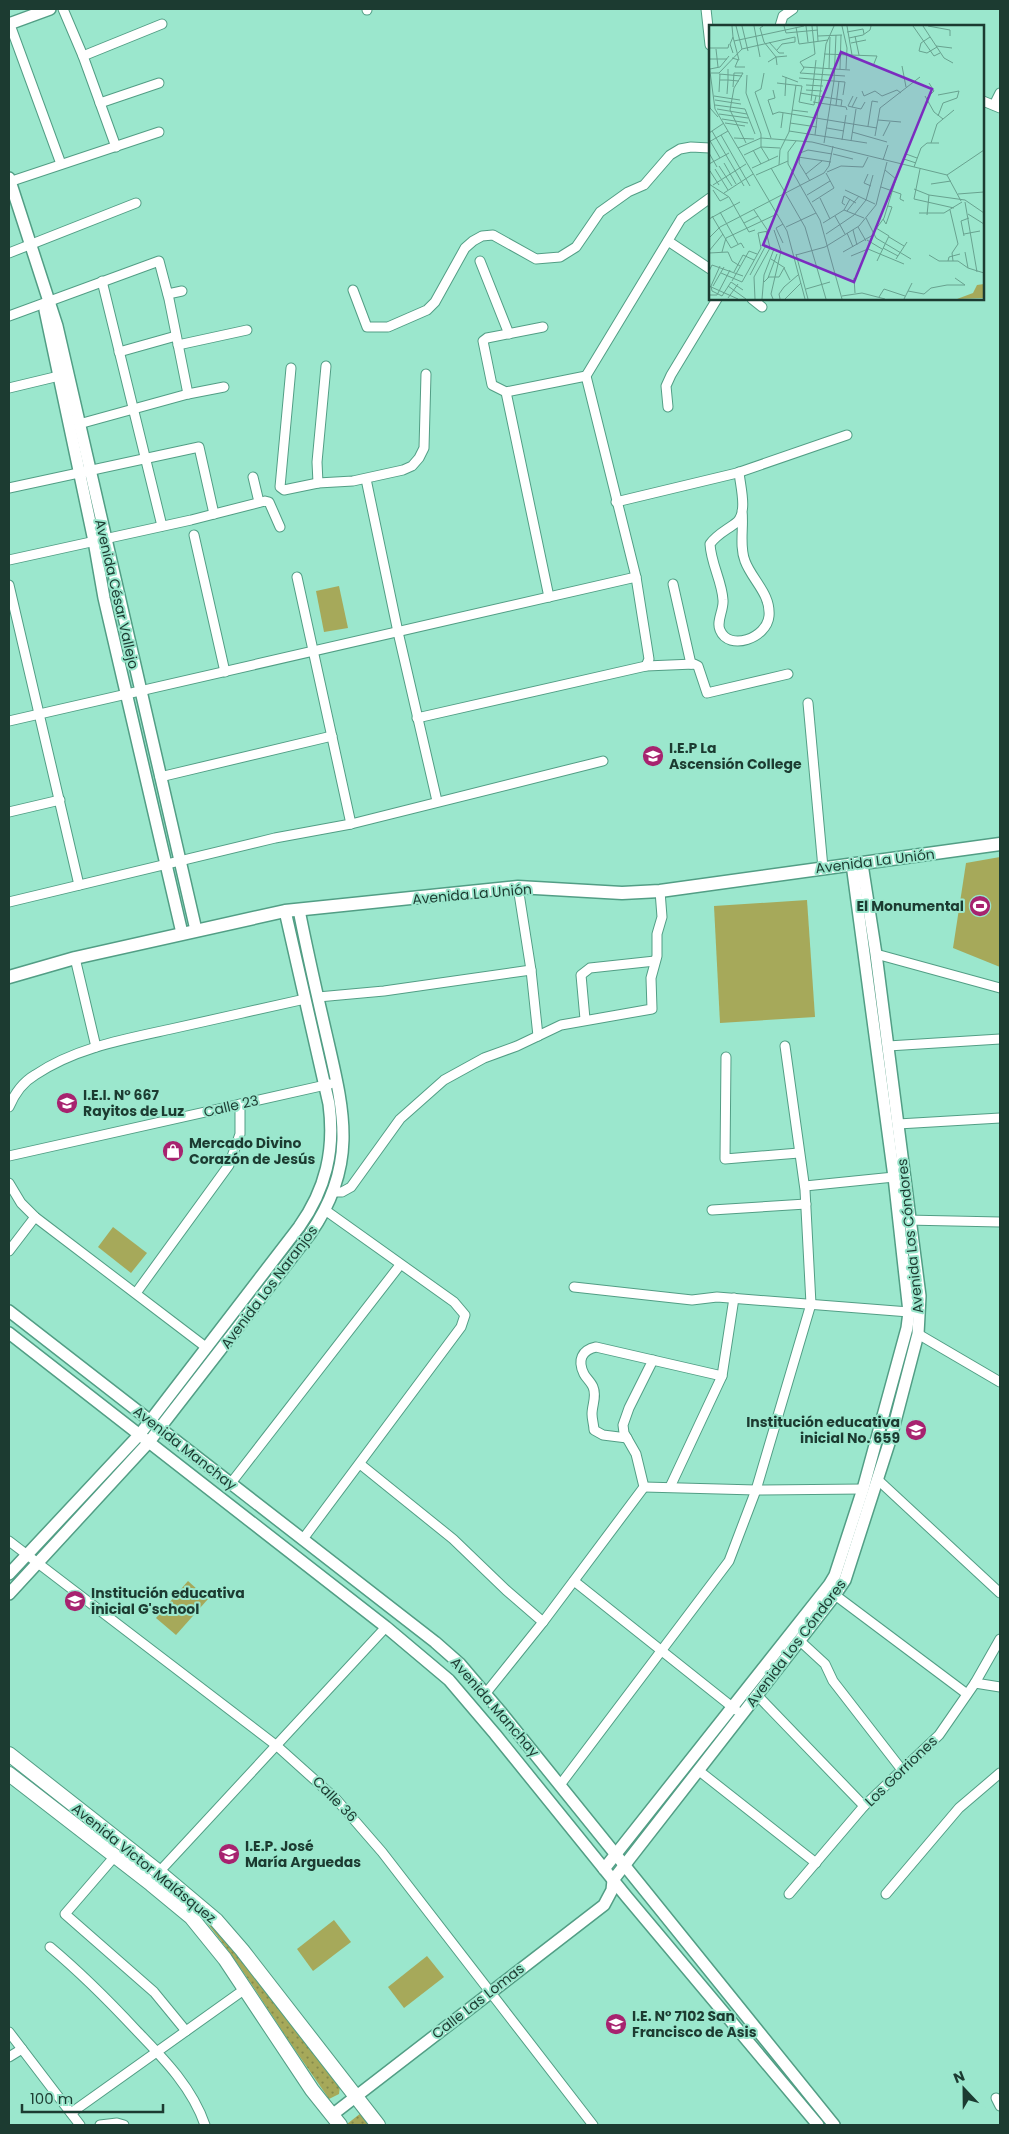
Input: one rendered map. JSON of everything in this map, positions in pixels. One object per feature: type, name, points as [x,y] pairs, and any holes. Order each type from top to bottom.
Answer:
[{"type":"main road","name":"Avenida La Unión","points":[[9,977],[75,958],[285,911],[518,887],[622,893],[660,891],[1000,844]]},
{"type":"main road","name":"Avenida Victor Malásquez","points":[[9,1754],[205,1910],[231,1937],[378,2125]]},
{"type":"main road","name":"Avenida Victor Malásquez","points":[[11,1781],[115,1856],[191,1917],[214,1944],[312,2090],[336,2120]]},
{"type":"street","points":[[50,9],[9,24],[61,164]]},
{"type":"street","points":[[63,9],[83,56],[116,147]]},
{"type":"street","points":[[706,9],[709,36]]},
{"type":"street","points":[[780,25],[783,16],[793,9]]},
{"type":"street","points":[[83,56],[162,24]]},
{"type":"street","points":[[100,103],[159,83]]},
{"type":"street","points":[[984,101],[997,107],[1000,93]]},
{"type":"street","points":[[9,181],[158,132]]},
{"type":"street","points":[[353,290],[367,327],[388,327],[427,310],[435,302],[465,248],[473,240],[482,236],[493,235],[536,259],[560,257],[576,248],[600,212],[628,192],[644,184],[670,155],[680,149],[691,147],[709,148]]},
{"type":"street","name":"Avenida César Vallejo","points":[[9,181],[47,302],[79,424],[84,471]]},
{"type":"street","points":[[646,666],[649,659],[636,577],[586,376],[681,220],[709,199]]},
{"type":"street","points":[[9,253],[136,203]]},
{"type":"street","points":[[668,241],[709,268]]},
{"type":"street","points":[[9,316],[159,261],[168,294],[188,394]]},
{"type":"street","points":[[480,261],[510,334]]},
{"type":"street","points":[[102,281],[162,526]]},
{"type":"street","points":[[168,294],[182,291]]},
{"type":"street","points":[[668,407],[666,386],[716,300]]},
{"type":"street","points":[[753,300],[762,306]]},
{"type":"street","name":"Avenida César Vallejo","points":[[47,302],[59,376],[84,471],[99,540],[140,691],[196,930]]},
{"type":"street","points":[[542,327],[487,338],[483,341],[492,385],[506,392],[586,376]]},
{"type":"street","points":[[119,352],[248,330]]},
{"type":"street","points":[[318,483],[317,462],[326,366]]},
{"type":"street","points":[[292,368],[280,487],[284,490],[318,483],[366,479],[412,466],[424,448],[426,374]]},
{"type":"street","points":[[9,388],[59,376]]},
{"type":"street","points":[[79,424],[188,394],[224,387]]},
{"type":"street","points":[[506,392],[549,597]]},
{"type":"street","points":[[616,502],[739,472],[848,435]]},
{"type":"street","points":[[9,488],[199,447],[214,514]]},
{"type":"street","points":[[739,472],[742,511],[743,549],[745,561],[762,586],[769,610],[769,620],[757,636],[750,640],[739,641],[723,635],[719,628],[723,605],[722,593],[713,567],[710,544],[716,536],[738,521],[742,511]]},
{"type":"street","points":[[253,477],[259,502]]},
{"type":"street","points":[[366,479],[398,632],[437,801]]},
{"type":"street","points":[[9,560],[266,501],[269,502],[280,527]]},
{"type":"street","points":[[194,535],[225,672]]},
{"type":"street","name":"Avenida César Vallejo","points":[[99,540],[104,598],[182,933]]},
{"type":"street","points":[[297,577],[351,824]]},
{"type":"street","points":[[9,721],[636,577]]},
{"type":"street","points":[[673,584],[691,664]]},
{"type":"street","points":[[9,585],[79,885]]},
{"type":"street","points":[[417,718],[646,666],[691,664],[698,666],[707,693],[788,674]]},
{"type":"street","points":[[808,703],[823,868]]},
{"type":"street","points":[[160,777],[332,736]]},
{"type":"street","points":[[9,902],[275,838],[351,824],[437,801],[604,761]]},
{"type":"street","points":[[9,812],[60,800]]},
{"type":"street","name":"Avenida Los Cóndores","points":[[612,1880],[698,1770],[737,1711],[835,1575],[863,1489],[907,1328],[909,1312],[905,1220],[898,1124],[876,954],[857,864]]},
{"type":"street","name":"Avenida Los Cóndores","points":[[604,1869],[737,1711],[757,1694],[800,1641],[845,1580],[891,1437],[918,1334],[920,1296],[905,1220],[894,1177],[857,864]]},
{"type":"street","points":[[518,887],[531,970],[538,1036]]},
{"type":"street","points":[[334,1192],[342,1192],[351,1187],[400,1120],[444,1080],[484,1058],[517,1046],[561,1025],[585,1019],[652,1009],[651,978],[655,961],[657,934],[662,917],[660,891]]},
{"type":"street","name":"Avenida Los Naranjos","points":[[156,1424],[207,1348],[299,1227],[320,1192],[328,1166],[332,1139],[331,1084],[318,998],[299,910]]},
{"type":"street","name":"Avenida Los Naranjos","points":[[9,1594],[145,1438],[299,1249],[325,1210],[334,1192],[344,1139],[343,1113],[331,1084],[305,999],[285,911]]},
{"type":"street","points":[[876,954],[1000,988]]},
{"type":"street","points":[[75,958],[96,1047]]},
{"type":"street","points":[[585,1019],[581,975],[590,968],[655,961]]},
{"type":"street","points":[[318,998],[384,991],[531,970]]},
{"type":"street","points":[[9,1107],[24,1083],[35,1074],[96,1047],[305,999]]},
{"type":"street","points":[[888,1046],[1000,1039]]},
{"type":"street","points":[[560,1785],[729,1561],[756,1490],[810,1304],[805,1186],[785,1046]]},
{"type":"street","points":[[726,1057],[725,1159],[799,1153]]},
{"type":"street","name":"Calle 23","points":[[9,1156],[331,1084]]},
{"type":"street","points":[[136,1293],[229,1164],[240,1134],[240,1104]]},
{"type":"street","points":[[898,1124],[1000,1118]]},
{"type":"street","points":[[805,1186],[894,1177]]},
{"type":"street","points":[[9,1183],[21,1203],[35,1217],[207,1348]]},
{"type":"street","points":[[712,1210],[806,1204]]},
{"type":"street","points":[[302,1539],[360,1464],[463,1322],[464,1315],[454,1302],[325,1210]]},
{"type":"street","points":[[9,1251],[35,1217]]},
{"type":"street","points":[[905,1220],[1000,1222]]},
{"type":"street","points":[[232,1483],[400,1265]]},
{"type":"street","points":[[574,1287],[692,1300],[717,1297],[909,1312]]},
{"type":"street","points":[[670,1487],[722,1376],[734,1298]]},
{"type":"street","name":"Avenida Manchay","points":[[9,1311],[232,1483],[435,1642],[460,1664],[834,2125]]},
{"type":"street","name":"Avenida Manchay","points":[[9,1333],[439,1670],[462,1694],[612,1880],[818,2125]]},
{"type":"street","points":[[918,1334],[1000,1382]]},
{"type":"street","points":[[627,1438],[603,1436],[594,1430],[592,1413],[594,1387],[583,1373],[581,1363],[582,1354],[587,1349],[596,1347],[722,1376]]},
{"type":"street","points":[[644,1486],[636,1454],[624,1433],[623,1425],[653,1360]]},
{"type":"street","name":"Avenida Los Naranjos","points":[[9,1574],[145,1438]]},
{"type":"street","points":[[360,1464],[453,1539],[506,1590],[544,1622]]},
{"type":"street","points":[[878,1479],[1000,1592]]},
{"type":"street","points":[[644,1486],[756,1490],[863,1489]]},
{"type":"street","points":[[486,1694],[544,1622],[644,1486]]},
{"type":"street","name":"Calle 36","points":[[9,1541],[277,1746],[322,1785],[365,1831],[593,2125]]},
{"type":"street","points":[[574,1581],[737,1711]]},
{"type":"street","points":[[835,1595],[967,1694]]},
{"type":"street","points":[[159,1872],[386,1627]]},
{"type":"street","name":"Los Gorriones","points":[[789,1894],[864,1806],[939,1735],[975,1683],[1000,1639]]},
{"type":"street","points":[[800,1641],[825,1664],[833,1681],[902,1770]]},
{"type":"street","points":[[975,1683],[1000,1687]]},
{"type":"street","points":[[757,1694],[864,1806]]},
{"type":"street","points":[[698,1770],[816,1863]]},
{"type":"street","points":[[886,1894],[958,1808],[1000,1773]]},
{"type":"street","points":[[115,1856],[65,1914],[154,1992],[186,2031]]},
{"type":"street","name":"Calle Las Lomas","points":[[336,2120],[356,2096],[604,1905],[612,1890],[612,1880]]},
{"type":"street","points":[[50,1947],[88,1980],[157,2053],[192,2096],[205,2125]]},
{"type":"street","points":[[71,2113],[245,1989]]},
{"type":"street","points":[[9,2032],[80,2125]]},
{"type":"street","points":[[9,2057],[22,2049]]},
{"type":"street","points":[[100,2125],[119,2123],[124,2125]]},
{"type":"green space","points":[[339,586],[348,628],[324,632],[316,591]]},
{"type":"green space","name":"El Monumental","points":[[1000,857],[1000,967],[953,948],[966,863]]},
{"type":"green space","points":[[807,900],[815,1017],[720,1023],[714,906]]},
{"type":"green space","points":[[113,1227],[147,1253],[131,1273],[98,1247]]},
{"type":"green space","points":[[188,1581],[208,1599],[176,1635],[156,1618]]},
{"type":"green space","points":[[194,1908],[216,1926],[340,2086],[339,2094],[329,2099],[239,1965]]},
{"type":"green space","points":[[334,1920],[351,1942],[313,1971],[297,1949]]},
{"type":"green space","points":[[427,1956],[444,1977],[404,2008],[388,1987]]},
{"type":"green space","points":[[361,2113],[370,2125],[347,2124]]},
{"type":"place","name":"I.E.P La Ascensión College","points":[[653,756]]},
{"type":"place","name":"El Monumental","points":[[980,906]]},
{"type":"place","name":"I.E.I. N° 667 Rayitos de Luz","points":[[67,1103]]},
{"type":"place","name":"Mercado Divino Corazón de Jesús","points":[[173,1151]]},
{"type":"place","name":"Institución educativa inicial No. 659","points":[[916,1430]]},
{"type":"place","name":"Institución educativa inicial G'school","points":[[75,1601]]},
{"type":"place","name":"I.E.P. José María Arguedas","points":[[229,1854]]},
{"type":"place","name":"I.E. N° 7102 San Francisco de Asis","points":[[616,2024]]}]
